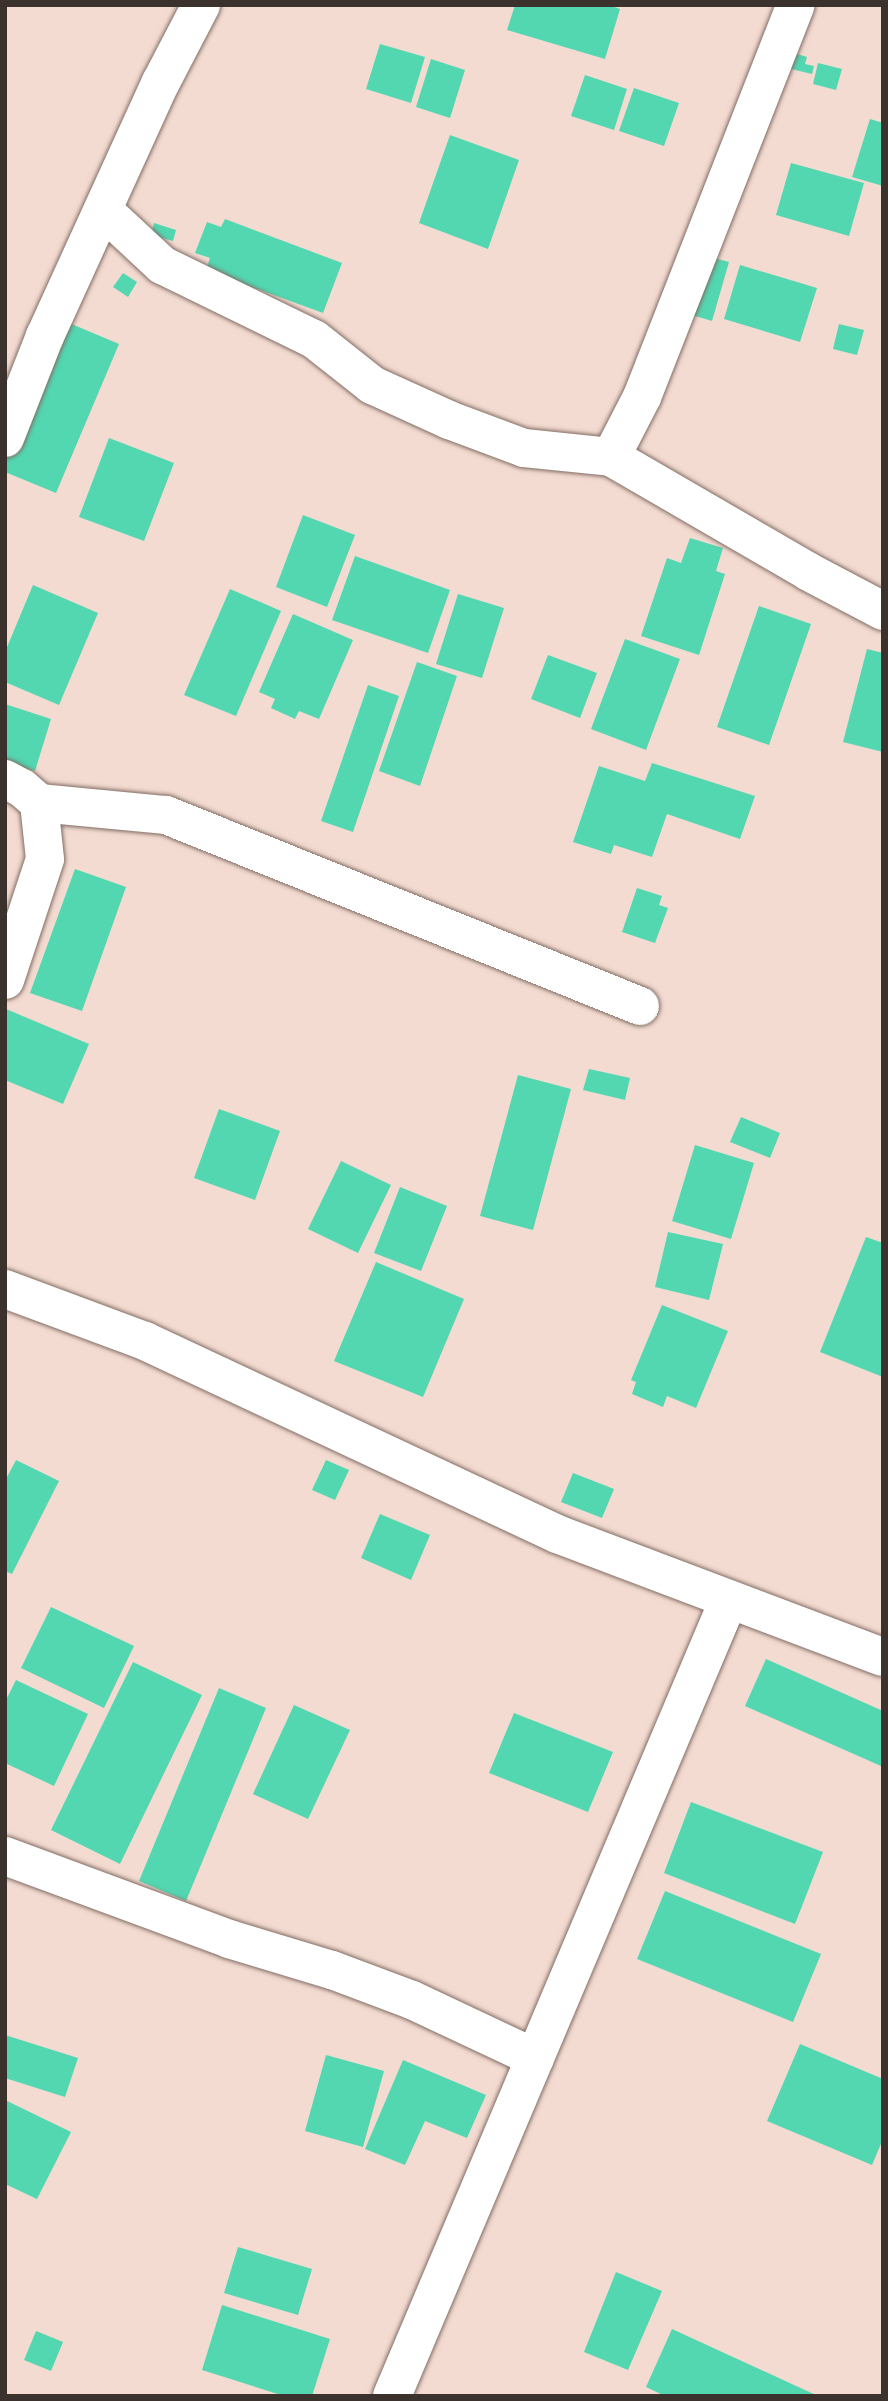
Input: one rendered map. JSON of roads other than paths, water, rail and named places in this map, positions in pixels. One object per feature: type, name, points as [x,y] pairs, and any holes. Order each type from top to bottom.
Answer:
[{"type":"street","points":[[5,438],[46,336],[103,210],[161,82],[201,5]]},
{"type":"street","points":[[611,457],[642,397],[796,5]]},
{"type":"street","points":[[103,210],[163,265],[314,339],[373,385],[449,420],[524,448],[611,457],[883,611]]},
{"type":"street","points":[[5,779],[22,788],[39,803],[166,815],[640,1006]]},
{"type":"street","points":[[5,980],[45,859],[39,803]]},
{"type":"street","points":[[5,1289],[145,1341],[558,1534],[883,1657]]},
{"type":"street","points":[[392,2396],[729,1598]]},
{"type":"street","points":[[5,1856],[229,1939],[332,1970],[412,2000],[535,2058]]}]
